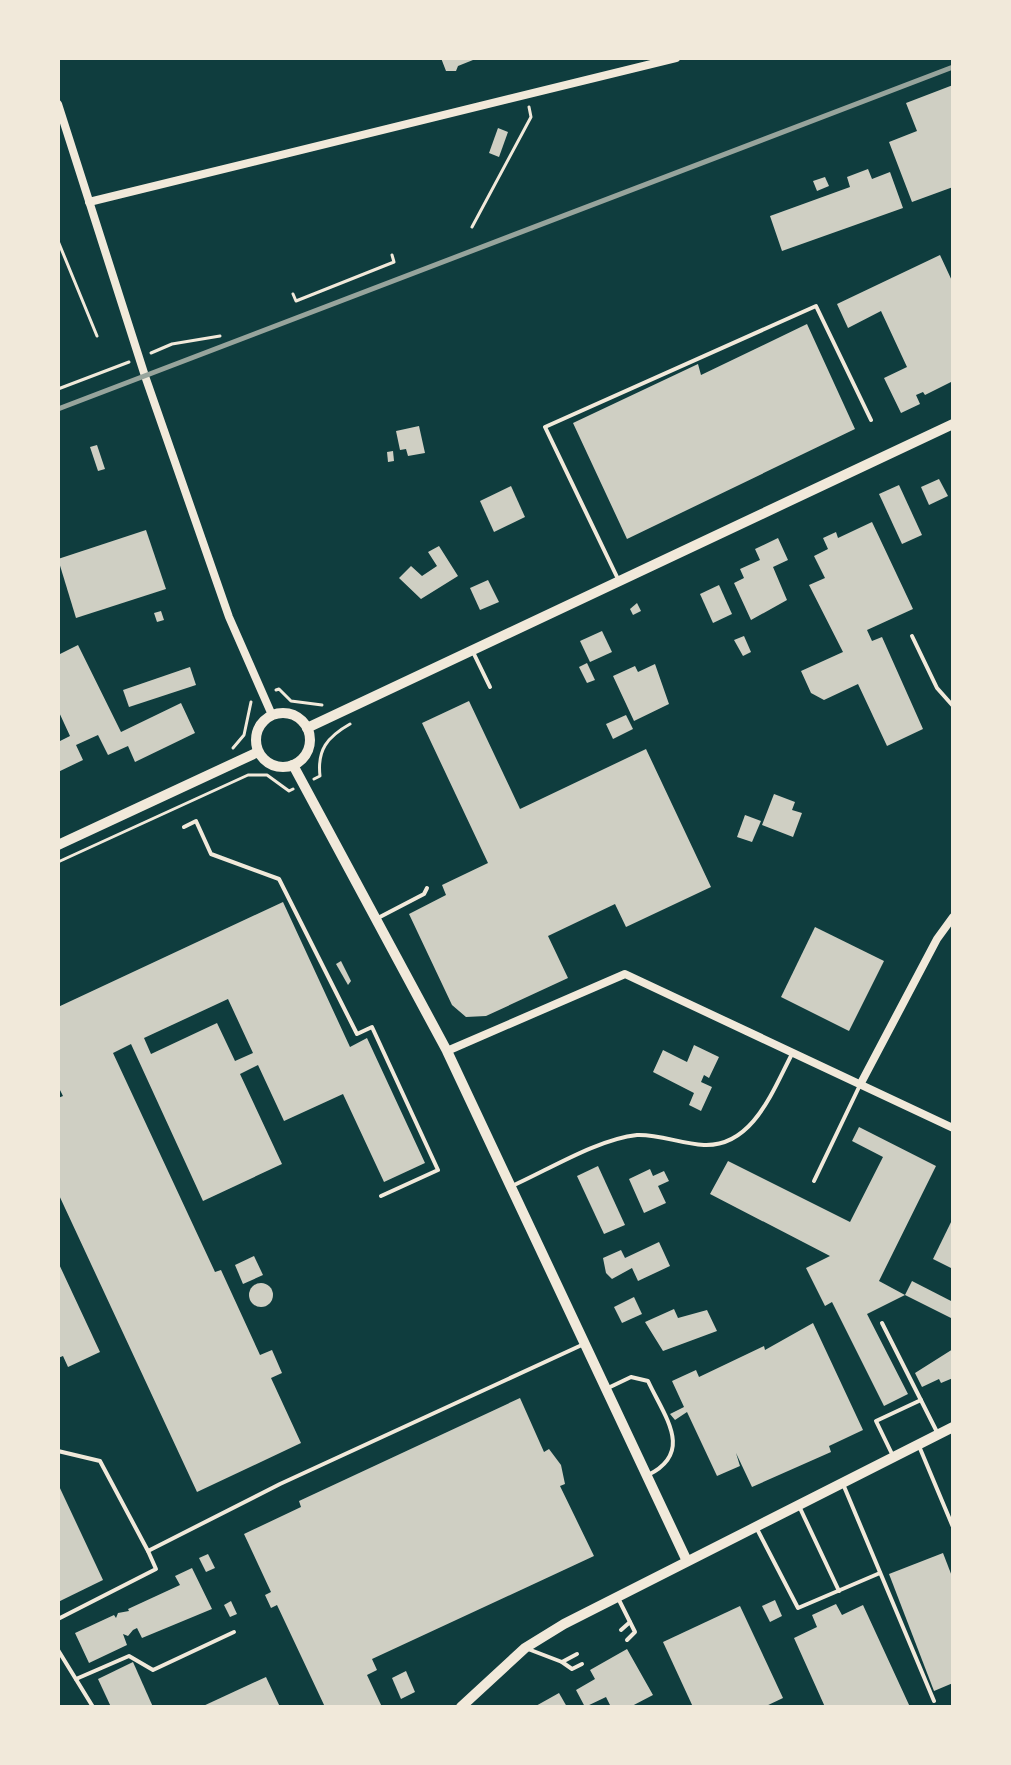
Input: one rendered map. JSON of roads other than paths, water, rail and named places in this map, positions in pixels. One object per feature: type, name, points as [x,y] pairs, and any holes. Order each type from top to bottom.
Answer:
[{"type":"street","points":[[89,202],[676,58]]},
{"type":"street","points":[[58,104],[139,358],[229,617],[272,715]]},
{"type":"street","points":[[307,728],[953,424]]},
{"type":"street","points":[[285,713],[298,717],[307,728],[310,742],[305,756],[293,765],[279,767],[266,762],[258,752],[255,737],[260,724],[272,715],[285,713]]},
{"type":"street","points":[[58,845],[258,752]]},
{"type":"street","points":[[293,765],[447,1051],[686,1559]]},
{"type":"street","points":[[861,1083],[937,939],[953,917]]},
{"type":"street","points":[[447,1051],[625,974],[953,1128]]},
{"type":"street","points":[[461,1707],[525,1648],[616,1595],[953,1427]]},
{"type":"lane","points":[[619,581],[545,427],[816,306],[871,420]]},
{"type":"lane","points":[[912,636],[937,688],[953,706]]},
{"type":"lane","points":[[472,650],[490,687]]},
{"type":"lane","points":[[184,827],[196,821],[211,854],[279,879],[357,1034],[372,1027],[438,1170],[381,1196]]},
{"type":"lane","points":[[374,920],[424,894],[427,888]]},
{"type":"lane","points":[[512,1186],[616,1140],[639,1135],[706,1146],[736,1136],[755,1123],[793,1052]]},
{"type":"lane","points":[[814,1181],[861,1083]]},
{"type":"lane","points":[[882,1323],[938,1434]]},
{"type":"lane","points":[[148,1551],[293,1477],[587,1343]]},
{"type":"lane","points":[[608,1388],[631,1377],[648,1381],[674,1439],[671,1458],[665,1467],[648,1475]]},
{"type":"lane","points":[[893,1456],[876,1421],[921,1400]]},
{"type":"lane","points":[[918,1444],[953,1527]]},
{"type":"lane","points":[[58,1451],[100,1461],[156,1569],[58,1619]]},
{"type":"lane","points":[[842,1482],[934,1701]]},
{"type":"lane","points":[[798,1504],[839,1591]]},
{"type":"lane","points":[[755,1525],[798,1608],[880,1573]]},
{"type":"lane","points":[[616,1595],[635,1632],[627,1640]]},
{"type":"lane","points":[[621,1630],[630,1622]]},
{"type":"lane","points":[[76,1679],[129,1656],[153,1670],[234,1632]]},
{"type":"lane","points":[[525,1648],[572,1669],[582,1664]]},
{"type":"lane","points":[[58,1650],[93,1707]]},
{"type":"lane","points":[[562,1662],[577,1654]]},
{"type":"railway","points":[[58,409],[953,67]]}]
